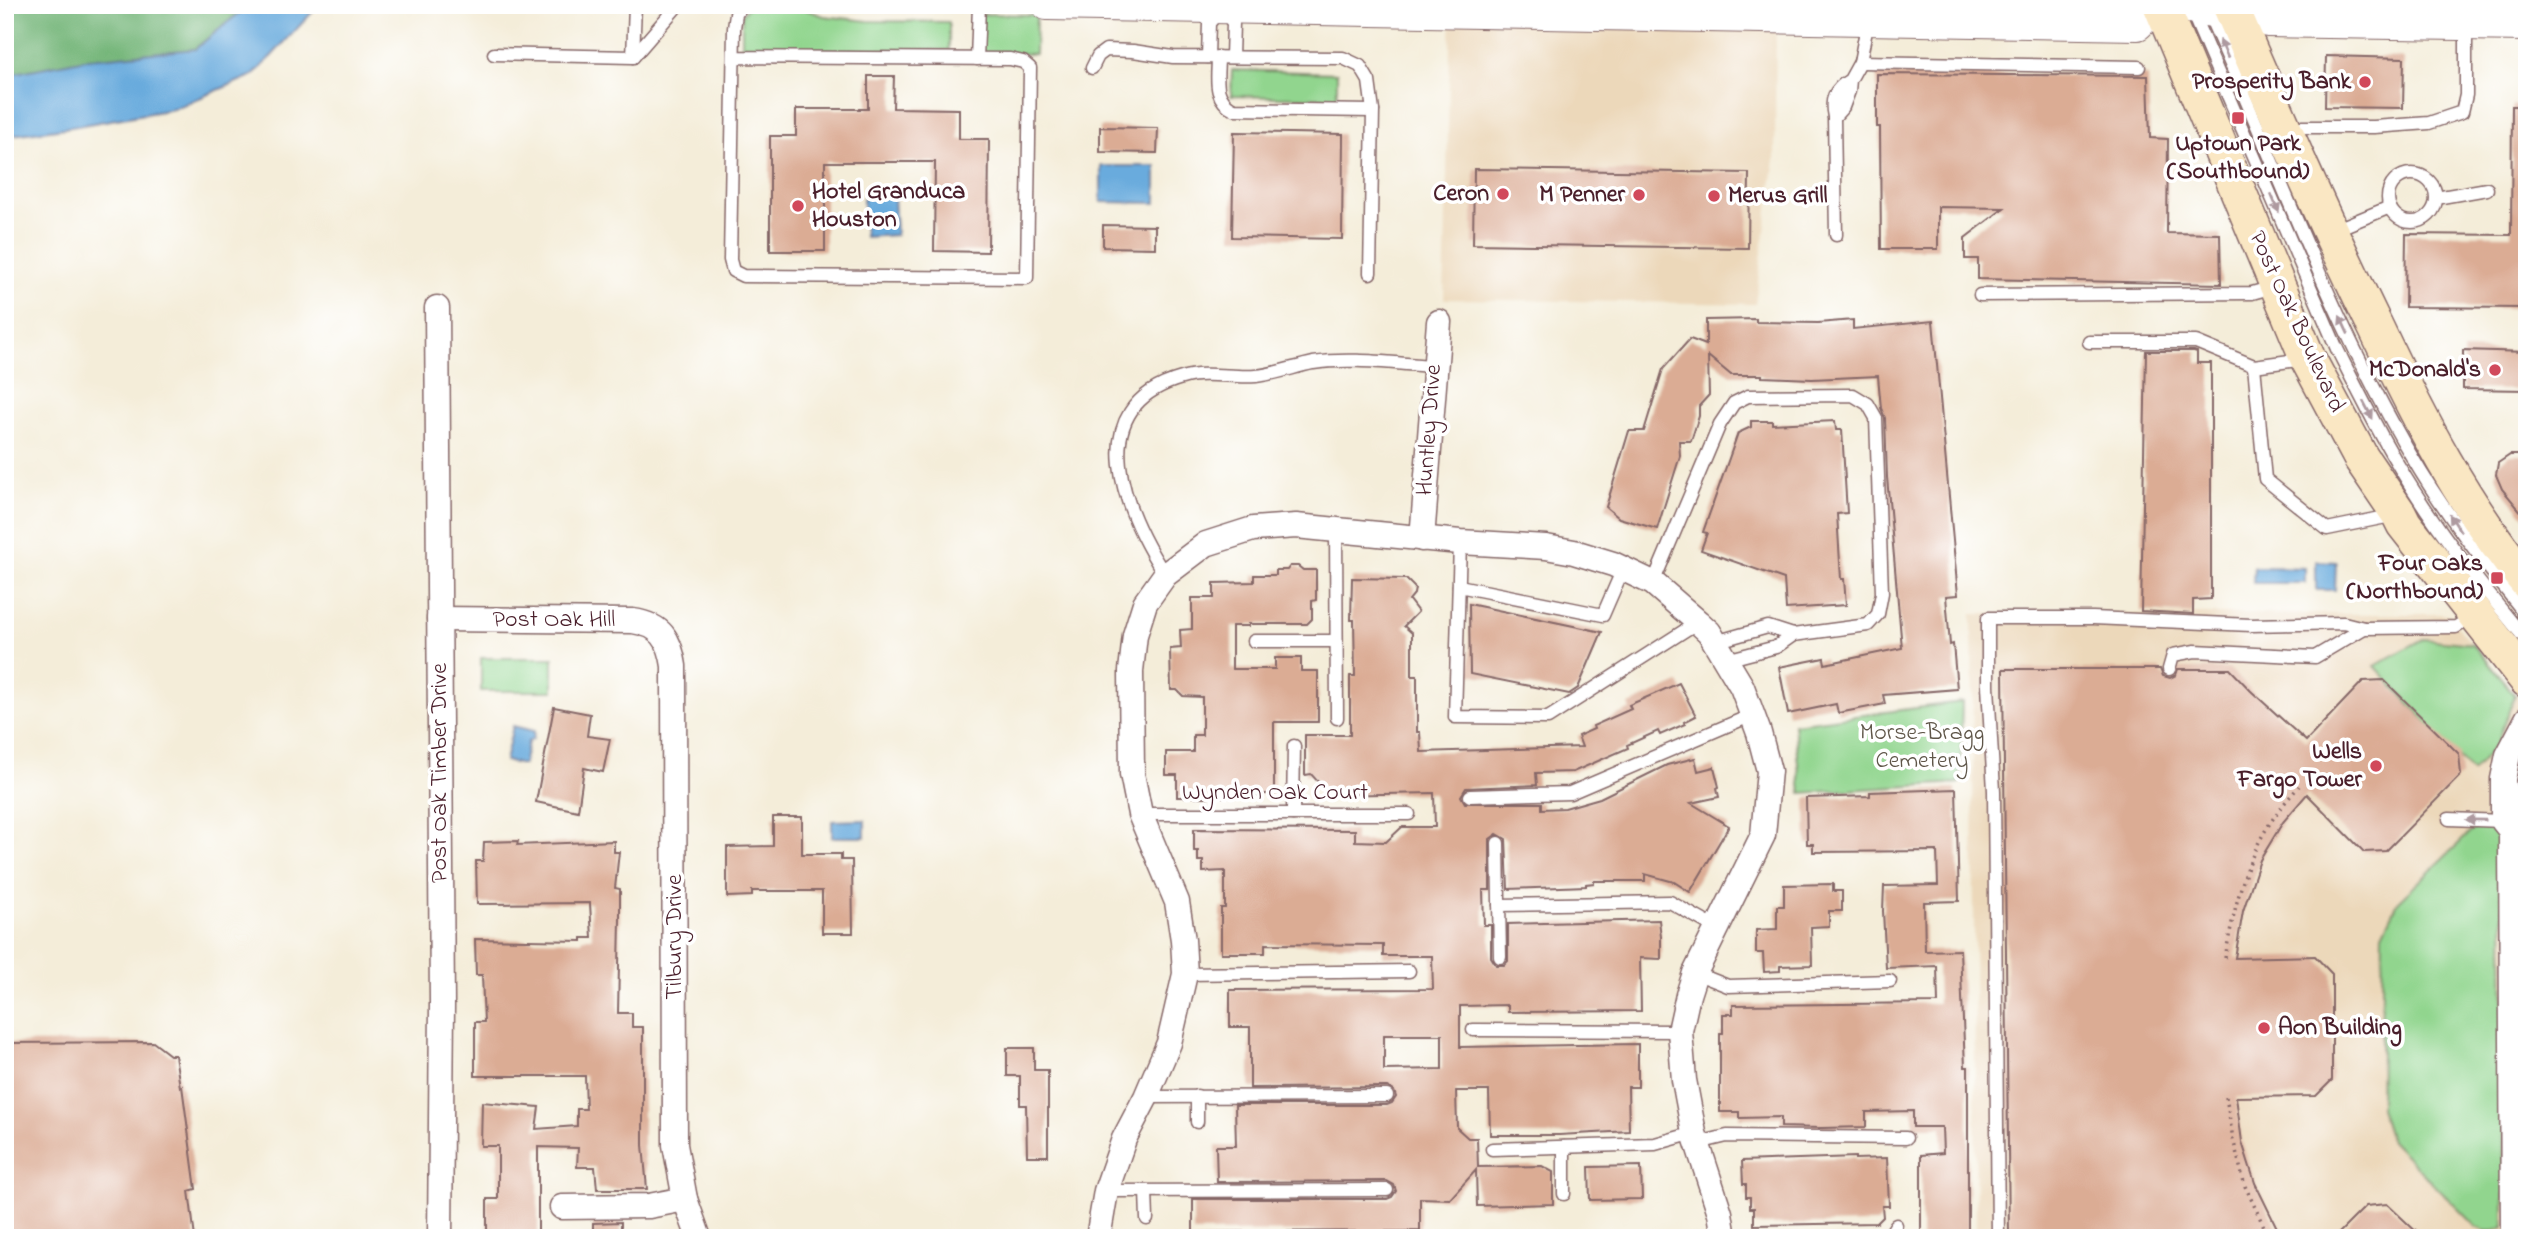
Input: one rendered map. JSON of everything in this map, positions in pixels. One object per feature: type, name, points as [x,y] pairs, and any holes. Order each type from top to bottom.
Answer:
[{"type":"main road","points":[[2194,7],[2283,127],[2329,232],[2427,432],[2496,544],[2527,582]]},
{"type":"main road","name":"Post Oak Boulevard","points":[[2194,7],[2277,286],[2308,359],[2361,458],[2412,535],[2527,680]]},
{"type":"street","points":[[1047,5],[1769,11],[1868,20],[1999,13],[2138,25],[2194,7],[2268,22],[2466,25],[2511,21]]},
{"type":"street","name":"Post Oak Timber Drive","points":[[437,308],[442,990],[440,1238]]},
{"type":"street","name":"Huntley Drive","points":[[1422,539],[1439,322]]},
{"type":"street","points":[[1098,1238],[1106,1191],[1124,1139],[1169,1043],[1185,974],[1177,902],[1140,814],[1132,774],[1131,671],[1135,635],[1145,603],[1165,575],[1186,557],[1206,544],[1253,530],[1296,526],[1574,552],[1653,583],[1709,632],[1721,651],[1742,687],[1769,771],[1763,835],[1695,973],[1680,1031],[1684,1080],[1696,1138],[1720,1213],[1724,1238]]},
{"type":"street","name":"Post Oak Hill","points":[[439,619],[633,621],[656,627],[663,636]]},
{"type":"street","name":"Tilbury Drive","points":[[663,636],[669,645],[674,666],[676,1145],[685,1199],[699,1238]]},
{"type":"street","points":[[2513,1238],[2519,882],[2507,826],[2503,779],[2508,755],[2527,719]]},
{"type":"street","points":[[2507,826],[2525,818],[2527,787]]},
{"type":"street","points":[[562,1206],[649,1206],[685,1199]]},
{"type":"lane","points":[[634,57],[635,5]]},
{"type":"lane","points":[[634,57],[678,5]]},
{"type":"lane","points":[[734,57],[1010,59],[1023,62],[1030,68],[1027,278],[743,276],[733,271],[730,260],[734,57],[735,17],[742,5]]},
{"type":"lane","points":[[977,59],[979,5]]},
{"type":"lane","points":[[1233,57],[1233,23],[1222,7],[1209,23],[1217,94],[1224,104],[1234,108],[1373,111]]},
{"type":"lane","points":[[2194,7],[2373,385],[2412,457],[2460,531],[2527,616]]},
{"type":"lane","points":[[2194,7],[2337,349],[2363,400],[2397,463],[2433,520],[2483,588],[2527,641]]},
{"type":"lane","points":[[1836,235],[1832,99],[1838,88],[1850,80],[1860,62],[1868,20]]},
{"type":"lane","points":[[2283,127],[2374,127],[2429,123],[2462,112],[2466,95],[2466,25]]},
{"type":"lane","points":[[1093,68],[1098,57],[1106,50],[1173,57],[1343,58],[1360,66],[1370,81],[1373,111],[1370,273]]},
{"type":"lane","points":[[494,54],[634,57]]},
{"type":"lane","points":[[1860,62],[2139,67]]},
{"type":"lane","points":[[2421,175],[2433,186],[2436,198],[2429,215],[2416,222],[2400,219],[2390,207],[2389,191],[2398,178],[2421,175]]},
{"type":"lane","points":[[2436,198],[2487,189]]},
{"type":"lane","points":[[2329,232],[2390,207]]},
{"type":"lane","points":[[1980,295],[2252,293],[2277,286]]},
{"type":"lane","points":[[2089,342],[2196,342],[2255,366],[2308,359]]},
{"type":"lane","points":[[1165,575],[1143,541],[1125,497],[1119,443],[1124,421],[1139,401],[1159,387],[1184,377],[1257,376],[1315,363],[1435,366]]},
{"type":"lane","points":[[2255,366],[2264,479],[2327,529],[2399,514]]},
{"type":"lane","points":[[1653,583],[1720,424],[1734,403],[1748,396],[1853,395],[1868,404],[1876,418],[1882,593],[1878,614],[1868,625],[1793,635],[1768,627],[1752,631],[1721,651]]},
{"type":"lane","points":[[1335,529],[1336,718]]},
{"type":"lane","points":[[1460,542],[1455,717],[1548,718],[1698,622]]},
{"type":"lane","points":[[1459,586],[1603,615],[1623,569]]},
{"type":"lane","points":[[1998,1238],[1994,791],[1988,686],[1988,618],[2093,618],[2251,625],[2344,623],[2364,628],[2456,627],[2476,615]]},
{"type":"lane","points":[[2169,669],[2173,655],[2195,651],[2315,657],[2364,628]]},
{"type":"lane","points":[[1752,631],[1758,652]]},
{"type":"lane","points":[[1721,651],[1758,652],[1776,647],[1793,635]]},
{"type":"lane","points":[[1254,641],[1336,641]]},
{"type":"lane","points":[[1470,796],[1570,793],[1752,715]]},
{"type":"lane","points":[[1293,814],[1294,746]]},
{"type":"lane","name":"Wynden Oak Court","points":[[1140,814],[1409,814]]},
{"type":"lane","points":[[2449,819],[2507,826]]},
{"type":"lane","points":[[1498,843],[1500,957]]},
{"type":"lane","points":[[1499,905],[1670,902],[1716,928]]},
{"type":"lane","points":[[1185,974],[1409,971]]},
{"type":"lane","points":[[1695,973],[1728,986],[1890,981]]},
{"type":"lane","points":[[1473,1030],[1680,1031]]},
{"type":"lane","points":[[1146,1097],[1387,1096]]},
{"type":"lane","points":[[1197,1097],[1197,1122]]},
{"type":"lane","points":[[1492,1149],[1655,1144],[1727,1136],[1906,1138]]},
{"type":"lane","points":[[1564,1147],[1564,1194]]},
{"type":"lane","points":[[1106,1191],[1387,1191]]},
{"type":"lane","points":[[1146,1191],[1147,1219]]},
{"type":"lane","points":[[1888,1238],[1896,1225]]},
{"type":"path","points":[[2225,958],[2235,909],[2252,856],[2274,817],[2300,786]]},
{"type":"path","points":[[2226,1097],[2245,1186],[2267,1233],[2272,1238]]},
{"type":"shaded area","points":[[1451,5],[1776,5],[1775,158],[1755,304],[1444,299]]},
{"type":"shaded area","points":[[1972,614],[2447,614],[2527,707],[2527,1238],[1976,1238]]},
{"type":"green space","points":[[5,5],[249,5],[195,49],[5,75]]},
{"type":"green space","points":[[750,5],[793,5],[824,16],[868,21],[949,22],[949,50],[742,50],[742,14]]},
{"type":"green space","points":[[981,14],[1036,15],[1035,54],[981,53]]},
{"type":"green space","points":[[1232,70],[1337,73],[1337,98],[1231,96]]},
{"type":"green space","points":[[2423,639],[2473,644],[2515,695],[2496,745],[2472,772],[2375,666]]},
{"type":"green space","points":[[481,658],[553,658],[553,691],[481,691]]},
{"type":"green space","name":"Morse-Bragg Cemetery","points":[[1962,702],[1960,783],[1801,793],[1794,724]]},
{"type":"green space","points":[[2478,825],[2492,825],[2503,831],[2504,1227],[2490,1231],[2476,1227],[2390,1140],[2380,1108],[2383,934],[2398,902]]},
{"type":"water","points":[[249,5],[319,5],[254,75],[173,109],[5,136],[5,75],[86,59],[195,49]]},
{"type":"water","points":[[1101,166],[1156,166],[1156,203],[1101,202]]},
{"type":"water","points":[[894,196],[896,235],[865,237],[863,198]]},
{"type":"water","points":[[2316,561],[2336,562],[2335,590],[2316,590]]},
{"type":"water","points":[[2254,567],[2305,568],[2305,583],[2253,583]]},
{"type":"water","points":[[513,726],[534,731],[533,739],[528,742],[523,765],[505,761]]},
{"type":"water","points":[[865,820],[865,837],[832,837],[832,821]]},
{"type":"building","name":"Prosperity Bank","points":[[2326,56],[2404,58],[2403,108],[2325,107]]},
{"type":"building","points":[[1877,74],[2148,76],[2150,138],[2168,139],[2167,233],[2220,234],[2221,284],[1978,279],[1978,259],[1965,259],[1965,238],[2004,208],[1938,207],[1938,249],[1881,249]]},
{"type":"building","name":"Hotel Granduca Houston","points":[[868,76],[894,76],[893,108],[959,109],[959,139],[989,139],[988,252],[934,251],[935,162],[825,162],[825,251],[770,251],[770,136],[796,136],[796,109],[868,109]]},
{"type":"building","points":[[2512,106],[2527,106],[2527,308],[2405,307],[2406,234],[2511,235]]},
{"type":"building","points":[[1100,127],[1158,128],[1157,153],[1100,152]]},
{"type":"building","points":[[1234,132],[1343,134],[1342,239],[1232,237]]},
{"type":"building","points":[[1474,169],[1749,173],[1748,248],[1473,244]]},
{"type":"building","points":[[1103,225],[1155,226],[1155,248],[1103,247]]},
{"type":"building","points":[[1756,319],[1756,322],[1818,323],[1853,320],[1853,329],[1933,321],[1958,595],[1946,596],[1957,689],[1883,695],[1885,704],[1838,713],[1836,704],[1788,714],[1779,667],[1824,658],[1825,664],[1902,648],[1887,477],[1885,418],[1881,408],[1878,376],[1812,379],[1731,375],[1708,356],[1709,395],[1699,406],[1699,416],[1691,441],[1679,441],[1680,456],[1657,529],[1619,518],[1606,507],[1629,431],[1644,431],[1663,369],[1690,339],[1706,345],[1706,320]]},
{"type":"building","name":"McDonald's","points":[[2463,350],[2527,352],[2527,390],[2463,389]]},
{"type":"building","points":[[2146,351],[2194,351],[2197,352],[2197,363],[2211,363],[2211,599],[2193,600],[2193,614],[2141,611]]},
{"type":"building","points":[[1751,421],[1772,421],[1772,424],[1835,421],[1836,430],[1842,430],[1847,513],[1837,514],[1841,579],[1844,579],[1846,605],[1786,609],[1784,579],[1701,550],[1707,533],[1703,532],[1738,433],[1751,427]]},
{"type":"building","points":[[2510,455],[2527,455],[2527,519],[2502,489],[2496,475],[2498,463]]},
{"type":"building","points":[[1290,566],[1316,570],[1316,600],[1312,601],[1312,619],[1307,624],[1232,626],[1232,669],[1275,669],[1275,658],[1301,658],[1301,671],[1318,671],[1318,722],[1274,722],[1274,794],[1259,794],[1259,797],[1177,797],[1177,775],[1166,775],[1166,752],[1193,752],[1193,735],[1202,735],[1202,697],[1183,696],[1177,690],[1171,690],[1170,649],[1181,648],[1180,630],[1192,629],[1192,598],[1214,598],[1214,583],[1254,582],[1254,575],[1276,575],[1276,570],[1287,570]]},
{"type":"building","points":[[1352,578],[1406,579],[1415,588],[1409,600],[1418,612],[1404,626],[1412,633],[1412,676],[1417,676],[1417,732],[1420,732],[1421,752],[1582,747],[1578,736],[1594,729],[1593,726],[1631,709],[1629,705],[1679,683],[1696,716],[1684,722],[1685,724],[1660,735],[1658,731],[1627,745],[1628,748],[1573,772],[1536,773],[1537,785],[1466,788],[1461,796],[1465,803],[1542,803],[1542,809],[1565,808],[1600,798],[1667,765],[1695,758],[1698,771],[1714,767],[1719,797],[1691,803],[1729,826],[1690,892],[1674,882],[1645,874],[1645,881],[1594,881],[1586,886],[1508,889],[1506,839],[1497,834],[1490,839],[1490,890],[1483,890],[1484,925],[1491,925],[1491,957],[1496,965],[1504,965],[1508,961],[1508,924],[1659,920],[1661,959],[1640,958],[1641,1011],[1508,1012],[1508,1005],[1460,1006],[1460,1047],[1638,1044],[1638,1087],[1628,1087],[1629,1131],[1490,1135],[1489,1091],[1456,1091],[1457,1128],[1468,1138],[1477,1138],[1478,1167],[1542,1166],[1553,1172],[1553,1204],[1477,1206],[1476,1170],[1450,1199],[1420,1198],[1420,1231],[1193,1232],[1193,1199],[1387,1199],[1396,1191],[1394,1185],[1387,1181],[1217,1182],[1216,1146],[1236,1146],[1235,1105],[1387,1105],[1396,1097],[1394,1091],[1387,1087],[1250,1088],[1250,1027],[1230,1027],[1230,990],[1433,989],[1432,956],[1383,956],[1383,945],[1265,944],[1265,953],[1221,953],[1221,908],[1225,908],[1225,871],[1203,872],[1203,861],[1198,861],[1198,851],[1194,851],[1194,829],[1355,830],[1355,841],[1386,842],[1402,827],[1435,827],[1434,793],[1330,795],[1311,774],[1305,775],[1305,735],[1350,735],[1350,676],[1355,676],[1354,620],[1351,620]],"holes":[[[1384,1035],[1442,1035],[1442,1069],[1384,1070]]]},
{"type":"building","points":[[1469,604],[1602,632],[1578,688],[1569,694],[1470,674]]},
{"type":"building","points":[[2003,669],[2160,669],[2163,676],[2170,678],[2176,675],[2178,669],[2230,669],[2306,741],[2363,681],[2384,680],[2459,754],[2461,775],[2386,851],[2364,852],[2307,794],[2283,822],[2260,860],[2243,911],[2235,958],[2315,956],[2332,974],[2332,1080],[2316,1096],[2236,1097],[2242,1142],[2255,1183],[2282,1238],[2009,1238]]},
{"type":"building","points":[[554,707],[590,714],[587,736],[610,739],[603,772],[584,768],[578,811],[536,802]]},
{"type":"building","points":[[1956,789],[1959,901],[1924,902],[1925,951],[1960,950],[1965,1067],[1968,1067],[1968,1238],[1921,1238],[1921,1155],[1943,1153],[1942,1127],[1913,1127],[1913,1111],[1866,1112],[1866,1127],[1821,1128],[1781,1127],[1781,1117],[1739,1118],[1739,1112],[1720,1112],[1720,1033],[1723,1033],[1723,1014],[1733,1014],[1733,1005],[1938,1003],[1937,966],[1886,968],[1883,911],[1884,886],[1938,885],[1937,851],[1813,852],[1813,844],[1807,844],[1806,798],[1870,796],[1870,792]]},
{"type":"building","points":[[773,817],[802,817],[802,854],[841,854],[841,860],[852,860],[853,933],[822,933],[822,891],[752,891],[752,896],[727,897],[727,847],[773,846]]},
{"type":"building","points":[[518,841],[517,845],[614,841],[614,852],[619,852],[615,888],[620,889],[618,1013],[632,1013],[632,1027],[643,1027],[643,1145],[647,1189],[597,1189],[595,1167],[577,1167],[578,1148],[538,1147],[538,1237],[521,1237],[521,1232],[487,1233],[487,1199],[498,1199],[498,1146],[481,1146],[482,1102],[539,1107],[536,1129],[577,1126],[577,1109],[586,1109],[585,1076],[475,1076],[475,1022],[484,1022],[482,975],[476,975],[475,939],[582,941],[582,938],[592,938],[590,903],[477,904],[476,861],[483,861],[484,842]]},
{"type":"building","points":[[1833,884],[1833,891],[1842,891],[1842,911],[1829,911],[1829,926],[1811,927],[1812,965],[1780,966],[1780,971],[1764,972],[1763,953],[1756,953],[1756,930],[1777,929],[1777,906],[1784,906],[1784,885]]},
{"type":"building","points":[[153,1042],[170,1055],[175,1055],[180,1087],[182,1086],[196,1189],[189,1191],[195,1238],[5,1238],[5,1043]]},
{"type":"building","points":[[1007,1048],[1034,1048],[1034,1070],[1048,1070],[1048,1156],[1027,1156],[1026,1105],[1020,1105],[1020,1076],[1007,1076]]},
{"type":"building","points":[[1887,1158],[1889,1206],[1882,1206],[1883,1217],[1877,1223],[1754,1225],[1754,1208],[1750,1208],[1750,1197],[1746,1197],[1746,1184],[1743,1184],[1742,1161]]},
{"type":"building","points":[[1641,1166],[1642,1199],[1590,1200],[1589,1167]]},
{"type":"building","points":[[2387,1204],[2423,1238],[2334,1238],[2366,1206]]},
{"type":"building","points":[[621,1222],[621,1238],[593,1238],[593,1223]]},
{"type":"place","name":"Prosperity Bank","points":[[2365,82]]},
{"type":"place","name":"Uptown Park (Southbound)","points":[[2238,118]]},
{"type":"place","name":"Ceron","points":[[1503,194]]},
{"type":"place","name":"M Penner","points":[[1639,195]]},
{"type":"place","name":"Merus Grill","points":[[1714,196]]},
{"type":"place","name":"Hotel Granduca Houston","points":[[798,206]]},
{"type":"place","name":"McDonald's","points":[[2495,370]]},
{"type":"place","name":"Four Oaks (Northbound)","points":[[2497,578]]},
{"type":"place","name":"Wells Fargo Tower","points":[[2376,766]]},
{"type":"place","name":"Aon Building","points":[[2264,1028]]}]
